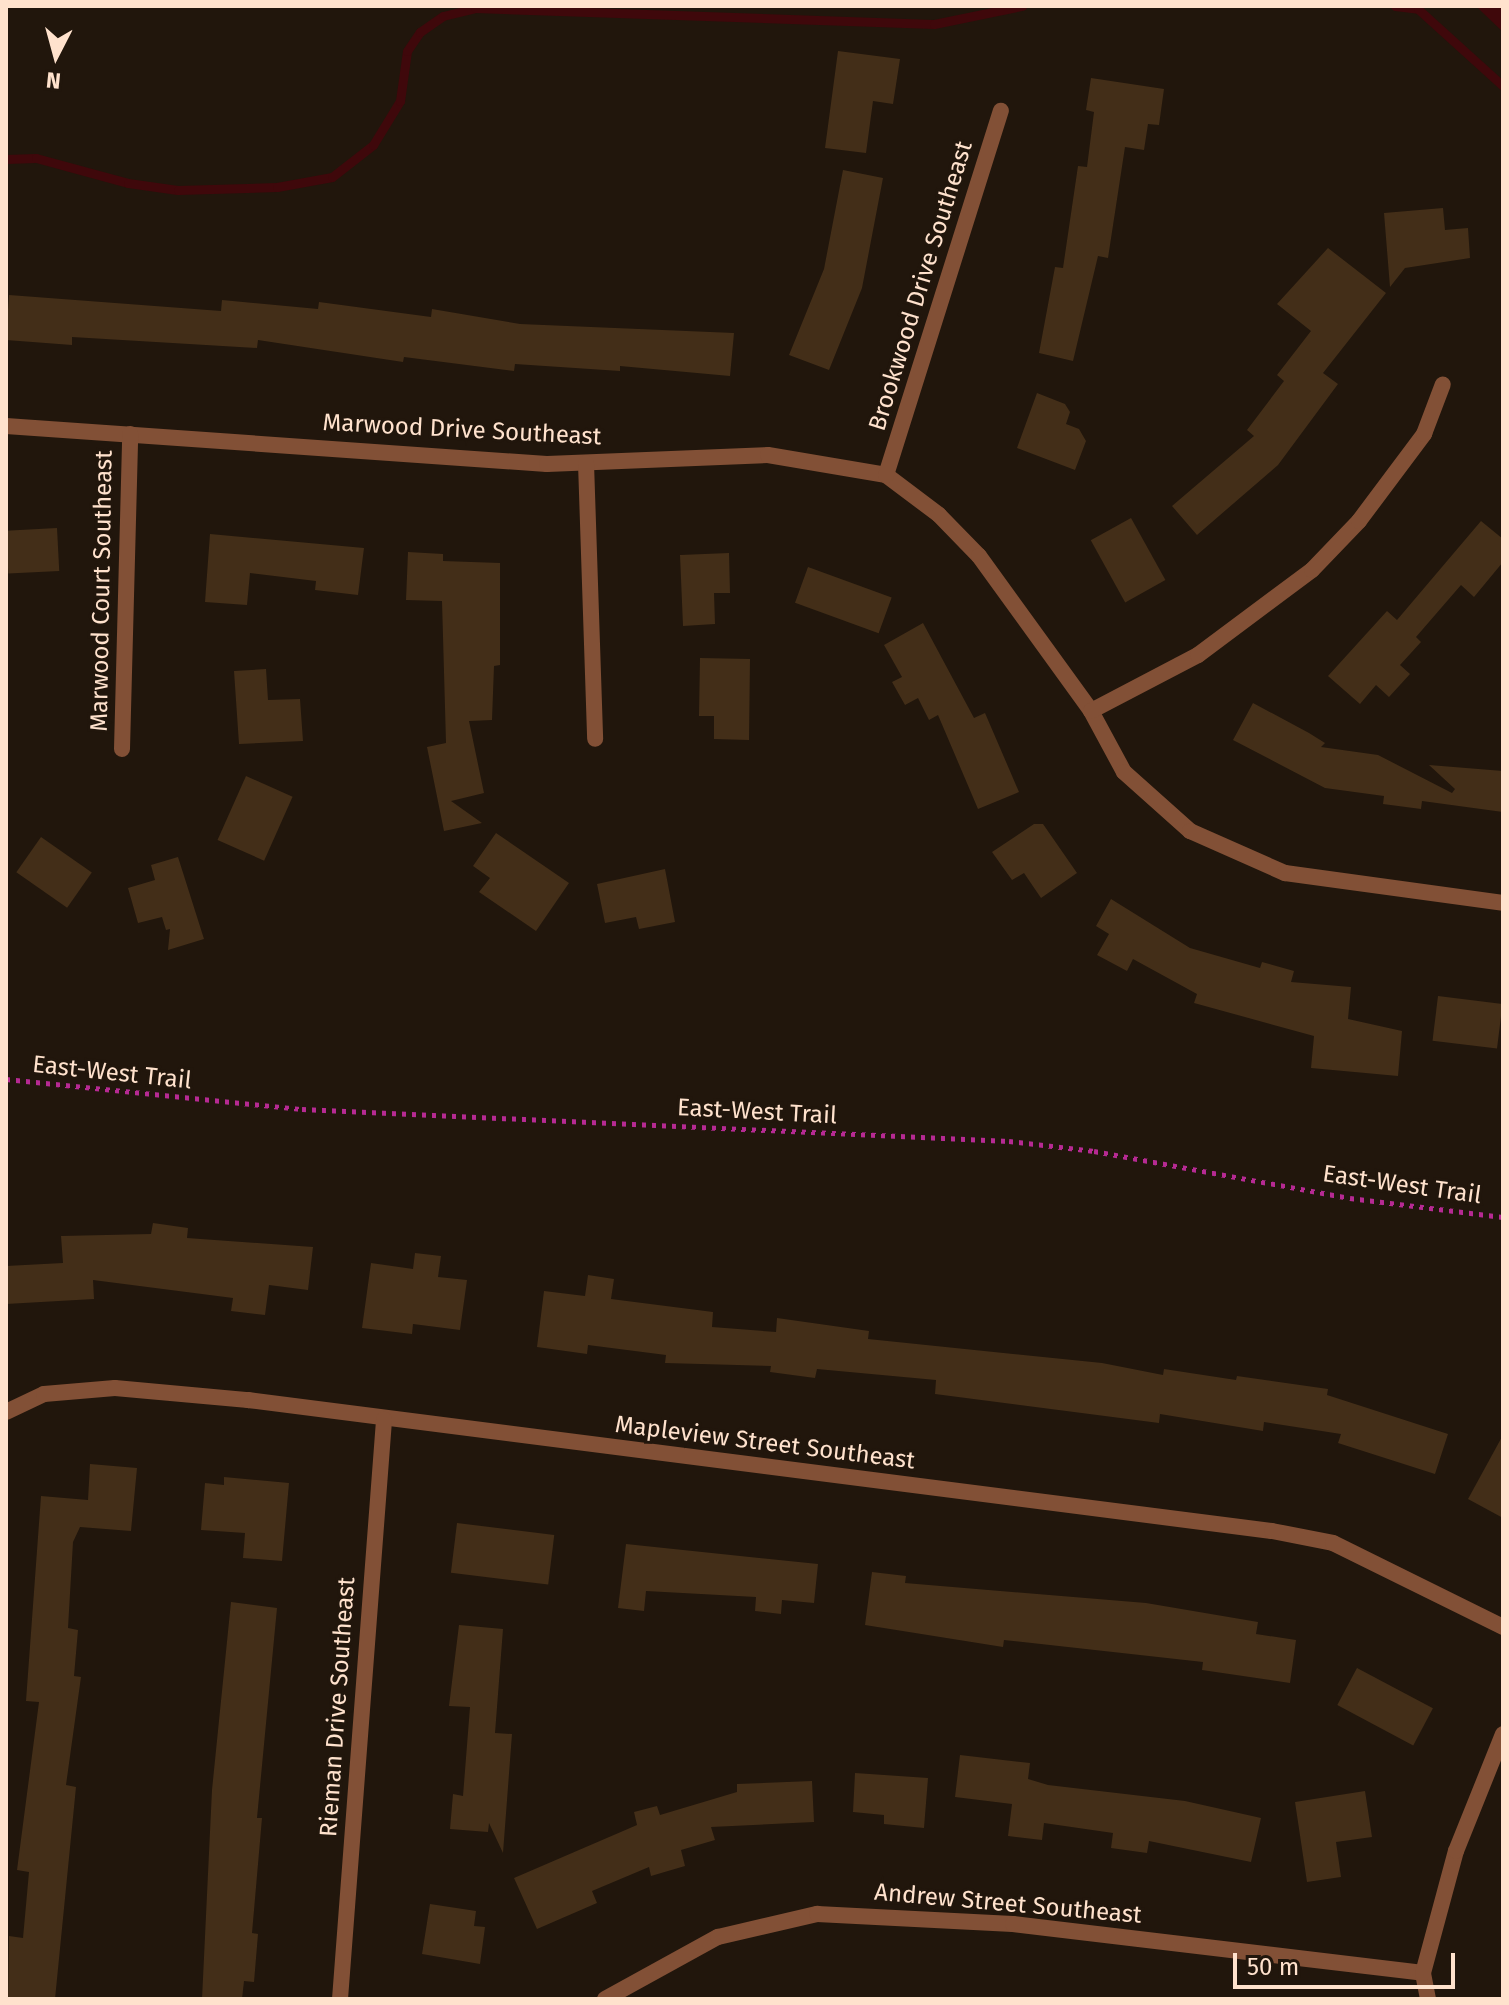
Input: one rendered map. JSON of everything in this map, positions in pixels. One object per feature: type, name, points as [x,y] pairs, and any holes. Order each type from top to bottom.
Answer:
[{"type":"street","name":"Brookwood Drive Southeast","points":[[886,475],[1001,111]]},
{"type":"street","points":[[1091,711],[1198,655],[1312,570],[1359,521],[1424,434],[1443,384]]},
{"type":"street","name":"Marwood Drive Southeast","points":[[6,426],[586,463],[768,455],[886,475],[939,515],[979,556],[1091,711],[1124,772],[1190,831],[1285,873],[1503,903]]},
{"type":"street","name":"Marwood Court Southeast","points":[[122,749],[130,434]]},
{"type":"street","points":[[586,463],[595,739]]},
{"type":"street","name":"Mapleview Street Southeast","points":[[6,1412],[44,1394],[115,1388],[1272,1531],[1333,1543],[1503,1627]]},
{"type":"street","name":"Rieman Drive Southeast","points":[[340,1999],[384,1420]]},
{"type":"street","points":[[1428,1999],[1423,1973],[1456,1851],[1503,1734]]},
{"type":"street","name":"Andrew Street Southeast","points":[[605,1999],[718,1937],[817,1914],[1013,1924],[1423,1973]]},
{"type":"path","name":"East-West Trail","points":[[6,1079],[302,1109],[1009,1141],[1094,1151],[1350,1198],[1503,1217]]},
{"type":"shaded area","points":[[1476,6],[1503,6],[1503,32],[1482,12]]},
{"type":"building","points":[[838,51],[900,59],[893,104],[873,101],[866,153],[825,148]]},
{"type":"building","points":[[1091,78],[1164,89],[1159,125],[1148,124],[1144,150],[1125,147],[1108,258],[1098,256],[1073,361],[1039,353],[1055,267],[1063,268],[1078,166],[1087,167],[1094,112],[1086,110]]},
{"type":"building","points":[[843,170],[883,178],[862,288],[829,370],[789,355],[824,269]]},
{"type":"building","points":[[1443,208],[1445,230],[1468,228],[1470,258],[1405,268],[1390,287],[1384,213]]},
{"type":"building","points":[[1328,248],[1386,293],[1323,373],[1338,384],[1278,465],[1197,535],[1172,506],[1254,436],[1247,430],[1284,381],[1277,375],[1311,331],[1277,304]]},
{"type":"building","points":[[9,295],[221,311],[222,300],[318,309],[319,302],[431,317],[432,309],[520,324],[734,333],[730,376],[620,366],[620,371],[515,364],[514,371],[404,357],[403,362],[258,340],[257,348],[72,337],[72,345],[6,340]]},
{"type":"building","points":[[1037,393],[1065,404],[1070,412],[1066,424],[1079,429],[1086,441],[1075,470],[1017,448]]},
{"type":"building","points":[[1131,518],[1165,580],[1125,602],[1091,540]]},
{"type":"building","points":[[1481,521],[1503,539],[1503,562],[1474,597],[1461,585],[1416,637],[1421,642],[1400,665],[1410,674],[1389,697],[1376,685],[1360,704],[1328,676],[1387,611],[1397,620]]},
{"type":"building","points":[[57,528],[59,571],[8,574],[6,531]]},
{"type":"building","points":[[210,534],[364,548],[358,595],[315,590],[316,581],[250,573],[247,605],[205,602]]},
{"type":"building","points":[[408,552],[443,554],[443,561],[500,563],[500,665],[494,666],[492,720],[469,721],[484,793],[451,801],[482,823],[444,831],[427,747],[446,743],[442,601],[406,600]]},
{"type":"building","points":[[729,553],[730,593],[714,593],[715,624],[683,626],[680,555]]},
{"type":"building","points":[[808,567],[892,597],[879,633],[795,603]]},
{"type":"building","points":[[923,623],[974,718],[985,713],[1019,792],[978,809],[938,715],[929,720],[918,698],[905,705],[892,682],[902,677],[884,645]]},
{"type":"building","points":[[700,658],[750,659],[749,740],[714,739],[714,716],[699,716]]},
{"type":"building","points":[[266,669],[268,700],[300,699],[303,741],[239,744],[234,671]]},
{"type":"building","points":[[1253,703],[1325,743],[1321,747],[1378,755],[1452,793],[1455,789],[1429,765],[1503,771],[1503,812],[1422,801],[1421,809],[1383,804],[1384,796],[1325,788],[1233,740]]},
{"type":"building","points":[[246,776],[293,797],[264,861],[218,840]]},
{"type":"building","points":[[1034,824],[1043,824],[1077,873],[1041,898],[1024,873],[1012,880],[992,852]]},
{"type":"building","points":[[496,833],[569,883],[536,931],[479,892],[490,878],[473,866]]},
{"type":"building","points":[[41,837],[92,873],[67,908],[16,872]]},
{"type":"building","points":[[178,857],[204,939],[168,950],[170,929],[166,930],[162,917],[138,923],[128,888],[155,880],[151,865]]},
{"type":"building","points":[[665,869],[675,922],[639,929],[636,917],[605,923],[597,884]]},
{"type":"building","points":[[1111,899],[1190,948],[1260,968],[1262,962],[1294,971],[1291,982],[1351,987],[1348,1019],[1402,1031],[1398,1076],[1311,1068],[1314,1036],[1194,1003],[1197,994],[1133,959],[1127,971],[1097,955],[1109,934],[1096,926]]},
{"type":"building","points":[[1438,996],[1503,1004],[1497,1049],[1433,1041]]},
{"type":"building","points":[[153,1223],[188,1228],[187,1238],[313,1247],[308,1290],[269,1285],[265,1315],[231,1311],[233,1298],[93,1280],[94,1299],[6,1304],[6,1266],[63,1263],[61,1236],[151,1234]]},
{"type":"building","points":[[415,1253],[441,1256],[438,1277],[467,1280],[460,1330],[413,1324],[412,1334],[362,1328],[371,1263],[413,1269]]},
{"type":"building","points":[[588,1275],[614,1279],[611,1299],[713,1312],[712,1327],[776,1332],[777,1318],[869,1331],[868,1339],[1102,1363],[1163,1375],[1164,1369],[1328,1389],[1327,1395],[1448,1434],[1435,1474],[1338,1443],[1341,1434],[1264,1422],[1263,1431],[1160,1414],[1159,1423],[935,1394],[936,1380],[817,1369],[815,1378],[770,1372],[771,1366],[665,1363],[666,1355],[588,1345],[587,1354],[537,1347],[544,1291],[585,1296]]},
{"type":"building","points":[[1503,1435],[1503,1518],[1468,1499]]},
{"type":"building","points":[[90,1464],[137,1468],[131,1531],[80,1527],[73,1542],[68,1628],[78,1630],[74,1676],[81,1677],[66,1785],[76,1787],[55,1999],[8,1999],[9,1936],[23,1938],[29,1872],[17,1870],[39,1702],[26,1701],[41,1496],[88,1500]]},
{"type":"building","points":[[224,1477],[289,1483],[282,1561],[243,1558],[245,1533],[201,1530],[205,1483],[224,1485]]},
{"type":"building","points":[[457,1523],[554,1535],[548,1585],[451,1573]]},
{"type":"building","points":[[626,1544],[818,1564],[814,1603],[782,1600],[781,1614],[755,1611],[756,1597],[646,1591],[644,1611],[618,1608]]},
{"type":"building","points":[[872,1572],[906,1576],[905,1583],[1146,1603],[1258,1622],[1256,1634],[1296,1640],[1290,1683],[1202,1670],[1203,1662],[1004,1640],[1003,1647],[865,1625]]},
{"type":"building","points":[[231,1602],[277,1608],[257,1818],[262,1818],[252,1933],[258,1934],[254,1982],[244,1981],[242,1999],[202,1999],[212,1790]]},
{"type":"building","points":[[459,1625],[503,1629],[495,1733],[512,1734],[503,1853],[489,1823],[488,1832],[450,1829],[453,1794],[463,1796],[470,1707],[449,1706]]},
{"type":"building","points":[[1357,1668],[1433,1708],[1413,1745],[1337,1705]]},
{"type":"building","points":[[960,1755],[1030,1763],[1028,1779],[1048,1785],[1185,1801],[1261,1818],[1251,1862],[1149,1841],[1147,1853],[1111,1848],[1113,1833],[1044,1823],[1042,1840],[1008,1836],[1012,1804],[955,1797]]},
{"type":"building","points":[[855,1773],[928,1778],[924,1828],[884,1824],[884,1815],[853,1812]]},
{"type":"building","points":[[812,1781],[814,1822],[711,1827],[715,1840],[681,1850],[685,1866],[651,1876],[649,1867],[592,1891],[597,1903],[537,1929],[514,1878],[637,1825],[634,1812],[657,1806],[660,1815],[737,1792],[737,1784]]},
{"type":"building","points":[[1365,1791],[1372,1837],[1336,1842],[1341,1877],[1307,1882],[1295,1802]]},
{"type":"building","points":[[430,1904],[476,1911],[474,1926],[485,1927],[480,1964],[422,1954]]},
{"type":"waterway","points":[[6,159],[36,158],[128,183],[178,190],[277,187],[332,177],[373,145],[400,101],[407,51],[420,32],[443,16],[475,8],[934,24],[1022,6]]},
{"type":"waterway","points":[[1395,6],[1418,9],[1503,86]]}]
